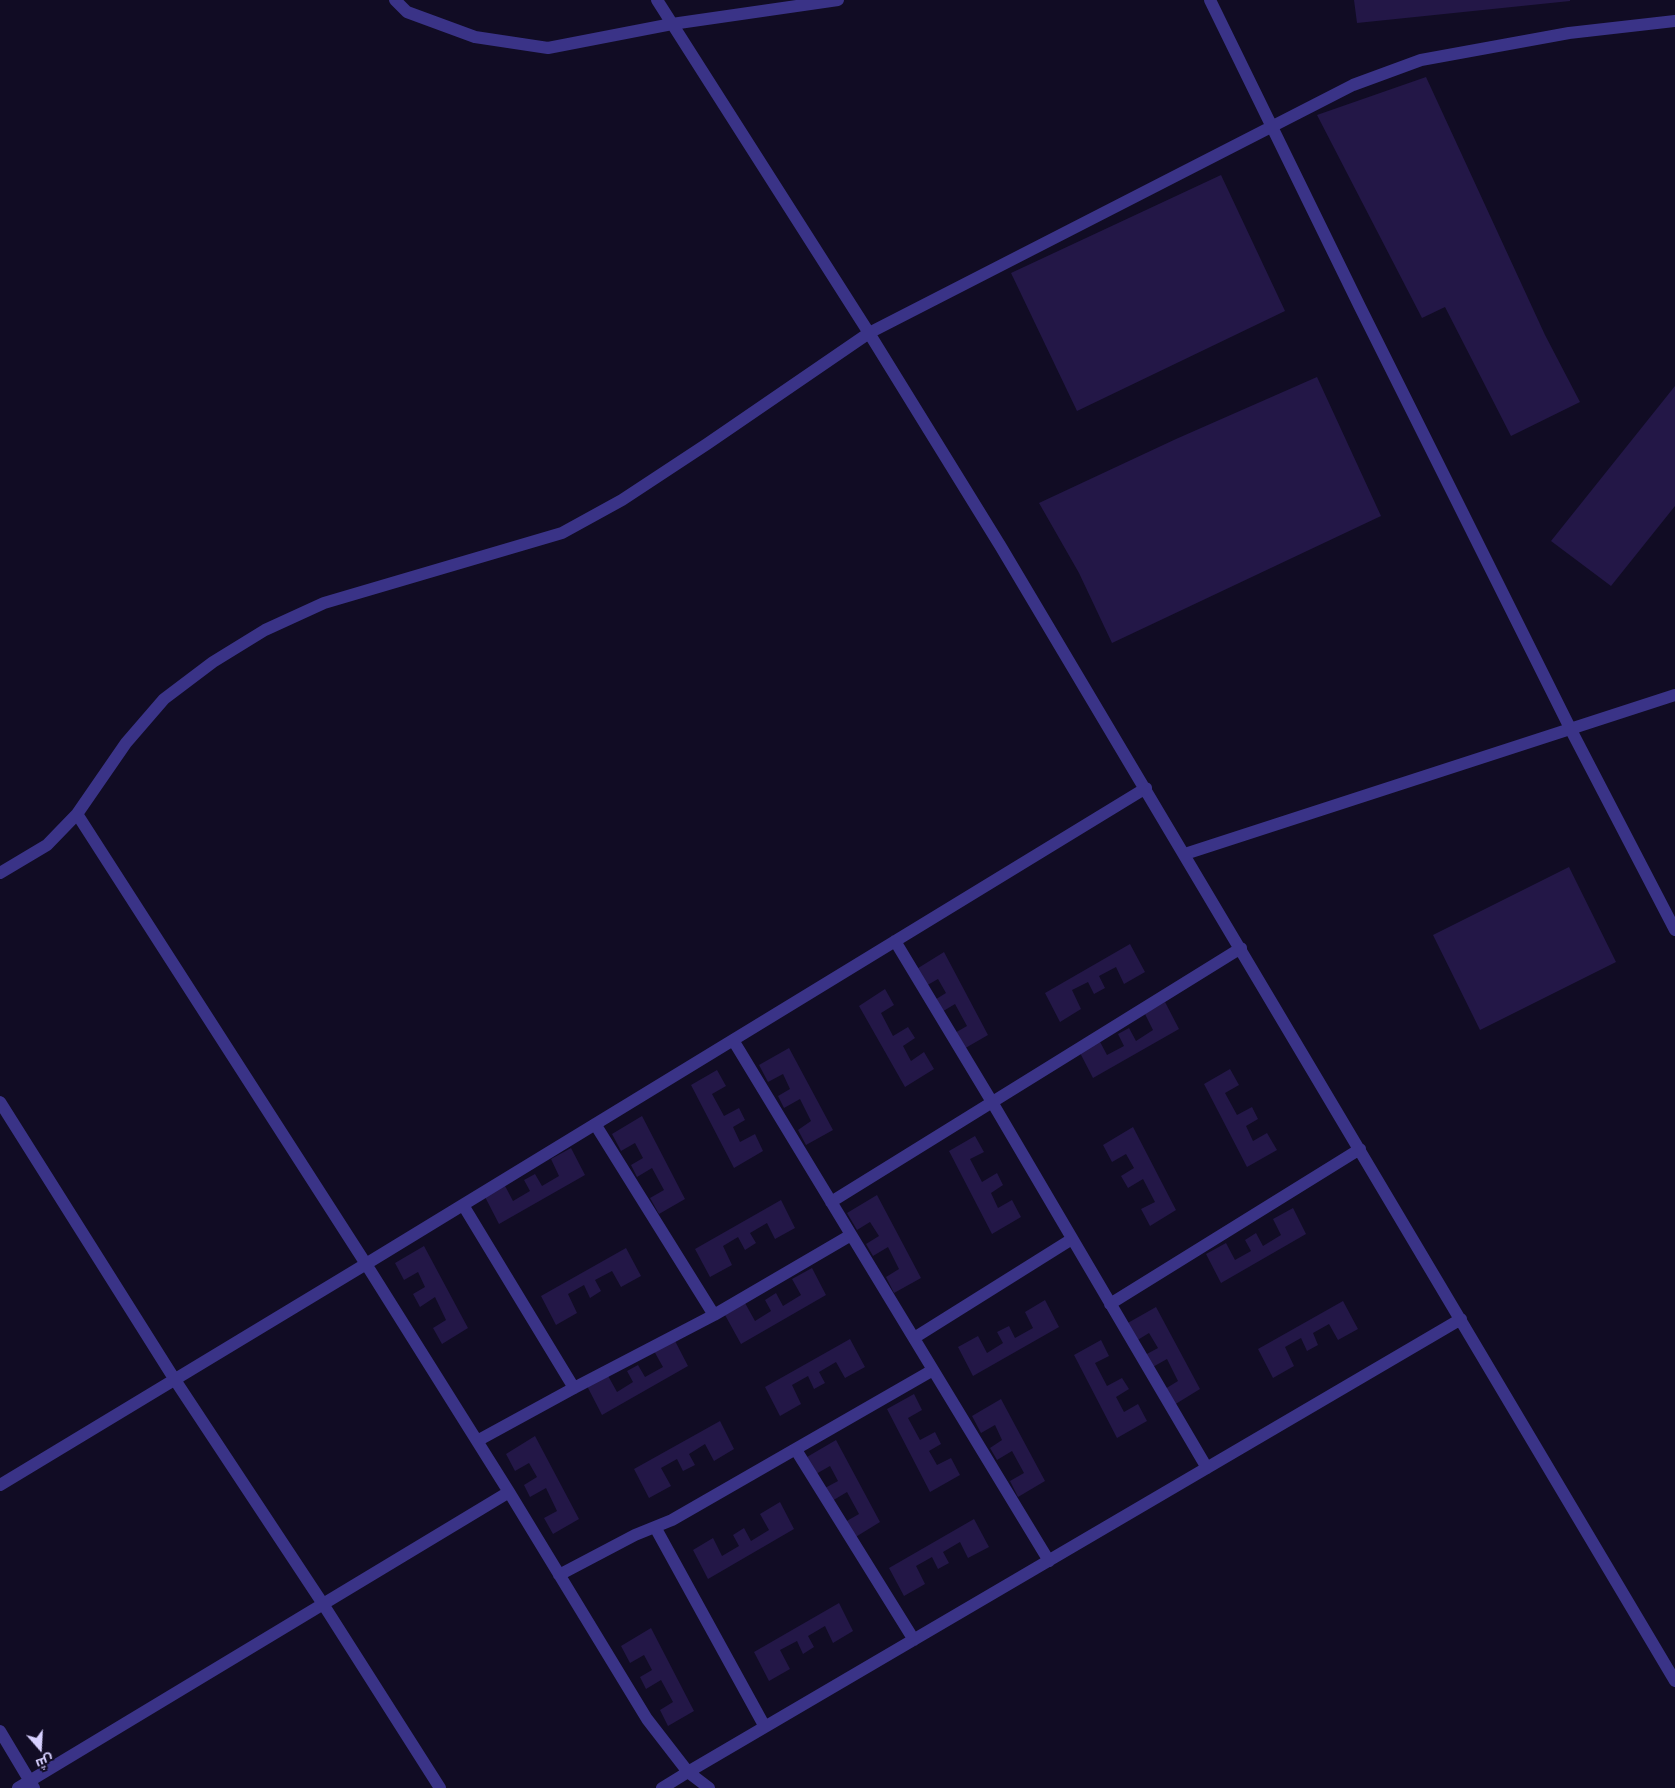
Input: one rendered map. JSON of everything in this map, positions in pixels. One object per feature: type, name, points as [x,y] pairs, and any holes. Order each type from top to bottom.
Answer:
[{"type":"street","points":[[395,0],[407,12],[475,37],[548,48],[672,24],[838,0]]},
{"type":"street","points":[[657,0],[869,333],[1001,547],[1146,788],[1675,1681]]},
{"type":"street","points":[[1210,0],[1360,307],[1571,730],[1675,930]]},
{"type":"street","points":[[0,873],[47,845],[77,814],[126,743],[164,699],[213,662],[265,630],[324,603],[562,533],[622,500],[653,480],[869,333],[1353,85],[1421,60],[1569,33],[1675,21]]},
{"type":"street","points":[[1185,854],[1571,730],[1675,694]]},
{"type":"street","points":[[0,1485],[1146,788]]},
{"type":"street","points":[[77,814],[366,1264],[509,1492],[647,1720],[688,1772],[709,1788]]},
{"type":"street","points":[[895,941],[1207,1468]]},
{"type":"street","points":[[831,1202],[1241,948]]},
{"type":"street","points":[[733,1040],[1048,1561]]},
{"type":"street","points":[[0,1102],[175,1380],[323,1604],[440,1788]]},
{"type":"street","points":[[595,1124],[714,1315]]},
{"type":"street","points":[[1110,1304],[1360,1149]]},
{"type":"street","points":[[463,1205],[574,1388]]},
{"type":"street","points":[[477,1441],[714,1315],[851,1235]]},
{"type":"street","points":[[914,1338],[1072,1239]]},
{"type":"street","points":[[662,1788],[1461,1319]]},
{"type":"street","points":[[559,1575],[635,1536],[672,1520],[933,1370]]},
{"type":"street","points":[[796,1450],[914,1640]]},
{"type":"street","points":[[18,1788],[32,1784],[323,1604],[509,1492]]},
{"type":"street","points":[[655,1527],[765,1727]]},
{"type":"street","points":[[0,1731],[32,1784]]},
{"type":"building","points":[[1354,0],[1570,0],[1570,1],[1357,23]]},
{"type":"building","points":[[1426,77],[1545,335],[1580,402],[1511,436],[1445,307],[1422,318],[1317,115]]},
{"type":"building","points":[[1221,175],[1285,311],[1077,411],[1011,273]]},
{"type":"building","points":[[1317,377],[1381,516],[1112,643],[1079,573],[1039,503],[1176,439]]},
{"type":"building","points":[[1675,386],[1675,506],[1611,586],[1551,541]]},
{"type":"building","points":[[1569,867],[1616,962],[1480,1030],[1433,935]]},
{"type":"building","points":[[1130,944],[1145,972],[1124,984],[1116,967],[1099,976],[1105,988],[1094,994],[1088,982],[1072,990],[1081,1009],[1060,1022],[1045,993]]},
{"type":"building","points":[[944,952],[988,1035],[962,1050],[953,1034],[967,1026],[955,1004],[940,1013],[933,1001],[946,993],[938,979],[924,987],[915,970]]},
{"type":"building","points":[[885,989],[894,1005],[881,1013],[893,1036],[908,1027],[915,1038],[903,1046],[911,1061],[924,1052],[934,1069],[905,1087],[859,1006]]},
{"type":"building","points":[[1165,1002],[1179,1029],[1093,1078],[1078,1049],[1098,1038],[1107,1055],[1124,1046],[1118,1034],[1129,1028],[1136,1041],[1153,1030],[1145,1014]]},
{"type":"building","points":[[789,1048],[833,1130],[806,1145],[798,1130],[811,1121],[800,1099],[784,1108],[778,1096],[790,1089],[783,1074],[768,1082],[759,1065]]},
{"type":"building","points":[[1230,1069],[1239,1085],[1225,1093],[1237,1115],[1252,1107],[1258,1119],[1246,1126],[1253,1141],[1267,1133],[1277,1150],[1247,1167],[1204,1084]]},
{"type":"building","points":[[717,1070],[726,1086],[712,1094],[724,1116],[739,1108],[745,1120],[733,1127],[740,1142],[755,1134],[763,1151],[734,1168],[691,1085]]},
{"type":"building","points":[[642,1116],[685,1199],[659,1214],[650,1198],[664,1190],[652,1168],[637,1177],[631,1165],[643,1158],[635,1143],[621,1151],[612,1134]]},
{"type":"building","points":[[1133,1127],[1176,1210],[1150,1226],[1141,1209],[1155,1202],[1143,1179],[1128,1188],[1121,1176],[1134,1168],[1126,1154],[1112,1162],[1103,1145]]},
{"type":"building","points":[[975,1136],[984,1152],[970,1159],[982,1182],[997,1173],[1003,1185],[991,1193],[998,1208],[1012,1200],[1021,1217],[992,1234],[949,1151]]},
{"type":"building","points":[[571,1148],[585,1175],[499,1224],[484,1195],[504,1184],[513,1201],[530,1191],[524,1180],[535,1174],[542,1186],[559,1176],[551,1159]]},
{"type":"building","points":[[877,1195],[921,1278],[894,1293],[886,1277],[899,1269],[888,1247],[873,1256],[866,1244],[879,1236],[870,1222],[857,1230],[847,1213]]},
{"type":"building","points":[[781,1200],[795,1228],[775,1239],[767,1223],[750,1233],[756,1243],[745,1250],[738,1237],[723,1246],[732,1265],[710,1277],[695,1249]]},
{"type":"building","points":[[1293,1208],[1306,1234],[1221,1283],[1206,1254],[1226,1243],[1235,1260],[1251,1251],[1245,1240],[1256,1233],[1263,1246],[1281,1235],[1273,1219]]},
{"type":"building","points":[[424,1246],[468,1328],[442,1344],[433,1328],[446,1320],[435,1297],[420,1307],[413,1294],[425,1287],[418,1272],[404,1280],[395,1263]]},
{"type":"building","points":[[626,1248],[641,1276],[621,1287],[612,1271],[595,1280],[601,1291],[590,1298],[584,1285],[568,1294],[577,1313],[556,1325],[541,1296]]},
{"type":"building","points":[[812,1268],[826,1295],[741,1344],[725,1315],[745,1303],[755,1321],[771,1311],[765,1300],[776,1293],[783,1306],[801,1295],[792,1279]]},
{"type":"building","points":[[1045,1300],[1059,1327],[973,1376],[958,1347],[978,1336],[987,1353],[1003,1343],[997,1332],[1009,1326],[1015,1338],[1033,1328],[1025,1312]]},
{"type":"building","points":[[1343,1301],[1358,1329],[1338,1340],[1329,1324],[1313,1333],[1318,1345],[1307,1351],[1301,1338],[1285,1347],[1294,1366],[1273,1378],[1258,1349]]},
{"type":"building","points":[[1156,1307],[1200,1389],[1174,1405],[1165,1389],[1178,1381],[1167,1359],[1151,1368],[1145,1355],[1158,1348],[1149,1333],[1136,1341],[1126,1324]]},
{"type":"building","points":[[674,1339],[688,1366],[602,1415],[587,1386],[607,1374],[617,1392],[633,1382],[627,1371],[638,1365],[645,1377],[663,1367],[654,1351]]},
{"type":"building","points":[[850,1339],[865,1367],[845,1378],[836,1362],[819,1372],[825,1383],[814,1389],[808,1376],[792,1385],[801,1404],[780,1416],[765,1387]]},
{"type":"building","points":[[1101,1340],[1109,1356],[1095,1363],[1107,1386],[1122,1378],[1129,1389],[1116,1397],[1124,1412],[1138,1404],[1147,1421],[1117,1438],[1074,1355]]},
{"type":"building","points":[[914,1394],[922,1410],[908,1418],[920,1440],[935,1432],[941,1444],[929,1451],[937,1465],[951,1458],[960,1475],[930,1492],[887,1409]]},
{"type":"building","points":[[1001,1399],[1045,1481],[1018,1497],[1010,1481],[1024,1473],[1012,1451],[997,1460],[990,1448],[1002,1440],[995,1425],[981,1433],[972,1416]]},
{"type":"building","points":[[720,1421],[734,1449],[714,1461],[705,1444],[689,1454],[695,1465],[683,1471],[677,1459],[661,1468],[671,1486],[649,1498],[634,1469]]},
{"type":"building","points":[[535,1436],[579,1519],[553,1534],[544,1518],[557,1511],[546,1488],[530,1497],[524,1485],[537,1477],[529,1463],[515,1471],[506,1454]]},
{"type":"building","points":[[836,1440],[880,1522],[854,1538],[845,1522],[859,1514],[847,1492],[832,1501],[825,1488],[838,1481],[830,1466],[816,1474],[807,1457]]},
{"type":"building","points":[[780,1502],[794,1529],[708,1579],[693,1550],[713,1538],[722,1556],[739,1546],[733,1535],[744,1528],[751,1541],[769,1530],[760,1514]]},
{"type":"building","points":[[974,1519],[989,1547],[968,1558],[960,1542],[943,1552],[949,1563],[938,1569],[932,1557],[916,1566],[925,1584],[904,1596],[889,1568]]},
{"type":"building","points":[[839,1603],[853,1631],[833,1643],[825,1626],[808,1636],[814,1647],[803,1654],[797,1641],[780,1650],[790,1669],[769,1681],[754,1652]]},
{"type":"building","points":[[651,1628],[694,1711],[668,1726],[660,1710],[673,1702],[661,1680],[646,1689],[640,1677],[652,1670],[644,1655],[630,1663],[621,1646]]}]
